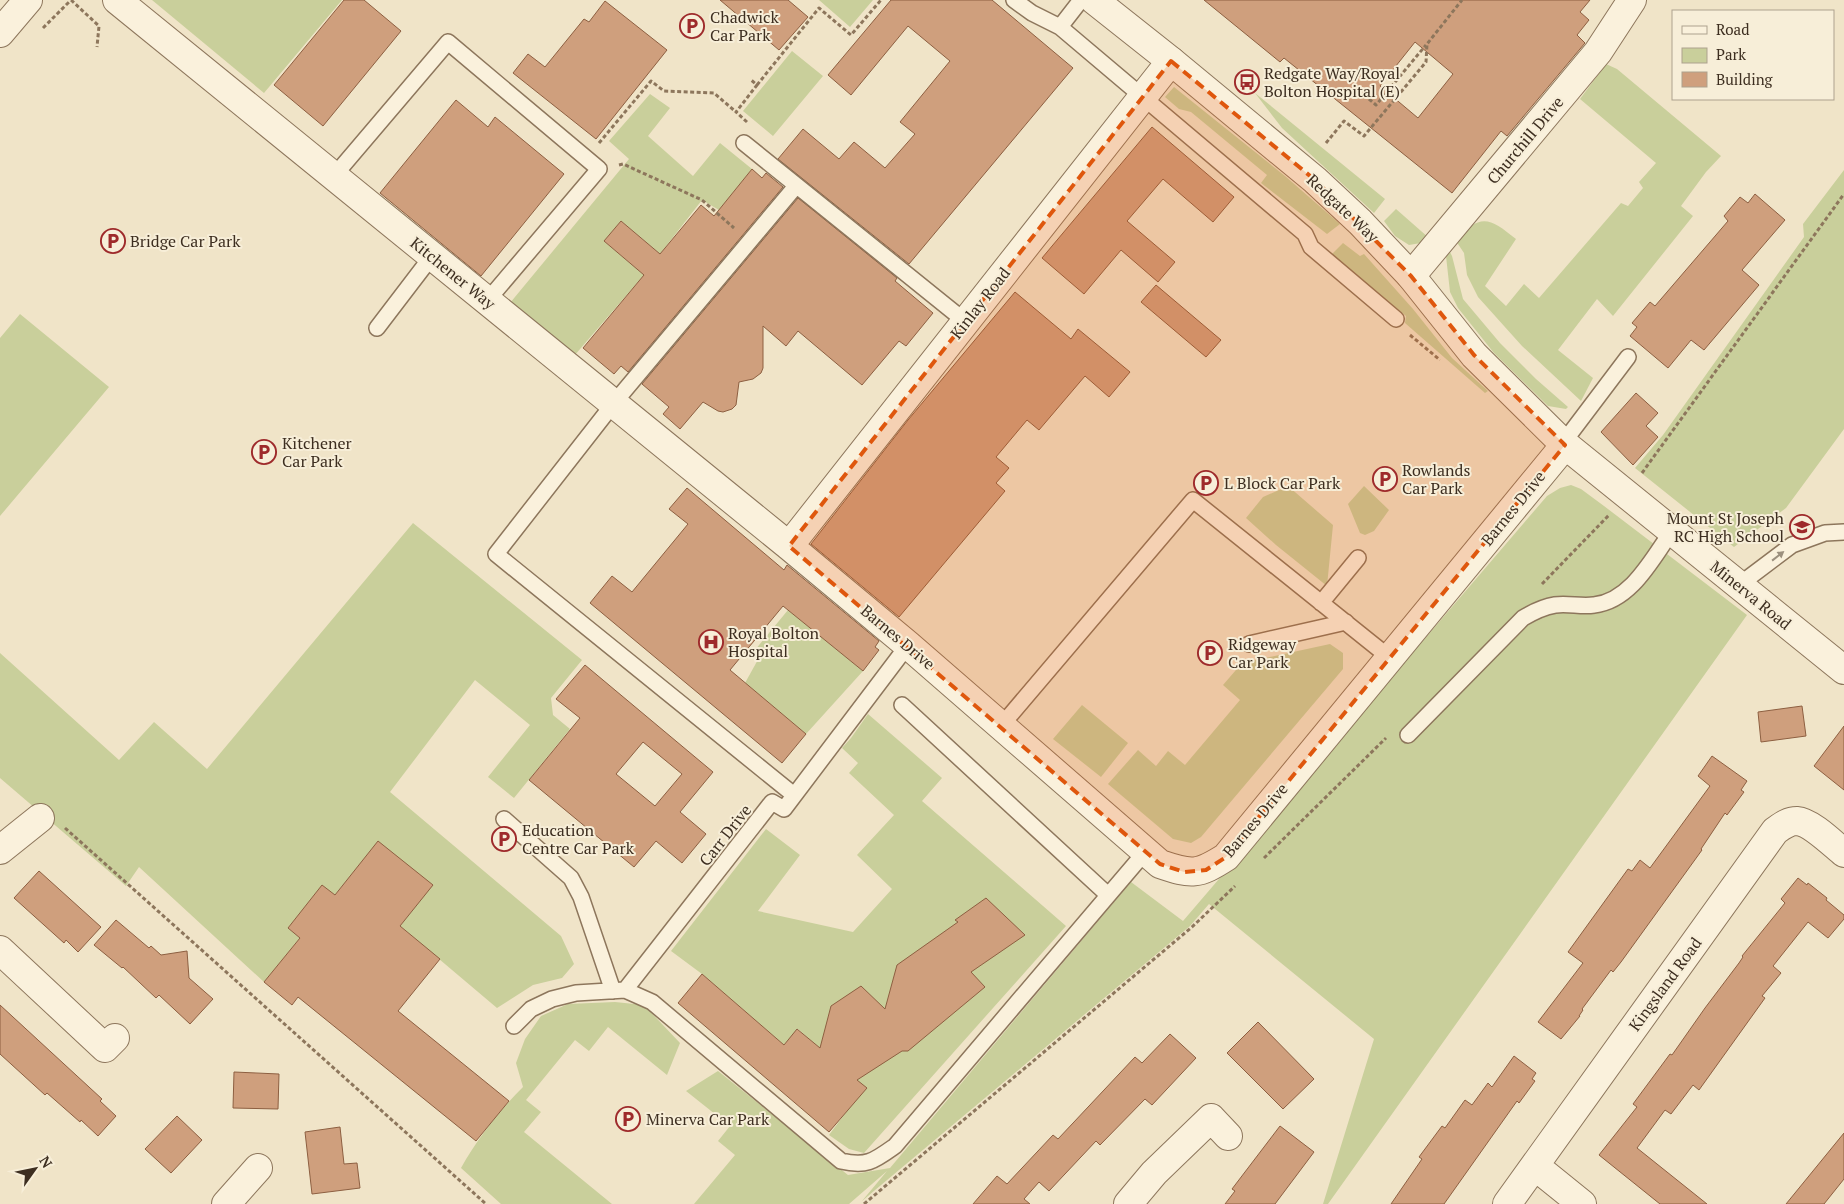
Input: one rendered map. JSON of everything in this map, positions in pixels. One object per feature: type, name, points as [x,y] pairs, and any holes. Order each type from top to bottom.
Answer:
[{"type":"street","points":[[0,33],[28,0]]},
{"type":"street","name":"Kitchener Way","points":[[117,0],[789,546]]},
{"type":"street","name":"Redgate Way","points":[[1094,0],[1315,180],[1360,222],[1411,276],[1474,355],[1564,444]]},
{"type":"street","name":"Churchill Drive","points":[[1411,276],[1598,52],[1632,0]]},
{"type":"street","name":"Kinlay Road","points":[[789,546],[1171,61]]},
{"type":"street","name":"Minerva Road","points":[[1564,444],[1844,670]]},
{"type":"street","name":"Barnes Drive","points":[[789,546],[908,645],[1160,864],[1184,872],[1206,870],[1226,857],[1564,444]]},
{"type":"street","points":[[0,850],[37,820]]},
{"type":"street","name":"Kingsland Road","points":[[1507,1204],[1776,831],[1786,823],[1798,821],[1809,825],[1844,853]]},
{"type":"street","points":[[0,950],[105,1048],[115,1038]]},
{"type":"street","points":[[1128,1204],[1154,1173],[1211,1118],[1228,1136]]},
{"type":"street","points":[[1534,1166],[1582,1204]]},
{"type":"street","points":[[226,1204],[258,1168]]},
{"type":"lane","points":[[1014,0],[1032,14],[1060,28],[1143,97],[1305,234],[1310,247],[1396,320]]},
{"type":"lane","points":[[1060,28],[1081,0]]},
{"type":"lane","points":[[334,176],[448,42],[599,169],[487,301]]},
{"type":"lane","points":[[744,144],[966,322]]},
{"type":"lane","points":[[794,796],[496,554],[614,403],[796,186]]},
{"type":"lane","points":[[376,328],[432,256]]},
{"type":"lane","points":[[1564,444],[1628,357]]},
{"type":"lane","points":[[1002,726],[1193,500],[1390,658]]},
{"type":"lane","points":[[1408,735],[1523,618],[1538,610],[1556,605],[1592,606],[1605,604],[1622,594],[1637,580],[1672,531]]},
{"type":"lane","points":[[1739,586],[1792,544],[1825,533],[1844,532]]},
{"type":"lane","points":[[1321,603],[1358,558]]},
{"type":"lane","points":[[1250,644],[1346,622]]},
{"type":"lane","name":"Carr Drive","points":[[619,990],[772,802],[784,809],[908,645]]},
{"type":"lane","points":[[902,706],[1108,896]]},
{"type":"lane","points":[[504,819],[571,878],[581,897],[619,990]]},
{"type":"lane","points":[[514,1026],[531,1009],[552,999],[576,993],[619,990],[652,1002],[841,1160],[858,1164],[877,1159],[895,1146],[1146,851]]},
{"type":"path","points":[[71,0],[99,26],[97,47]]},
{"type":"path","points":[[736,112],[819,8],[851,35],[881,0]]},
{"type":"path","points":[[1369,99],[1376,105],[1462,0]]},
{"type":"path","points":[[1326,142],[1344,121],[1364,136],[1426,62],[1427,44]]},
{"type":"path","points":[[750,79],[758,85]]},
{"type":"path","points":[[586,158],[651,81],[664,91],[714,93],[756,129],[744,144]]},
{"type":"path","points":[[599,169],[623,164],[702,200],[750,242]]},
{"type":"path","points":[[1627,495],[1844,194]]},
{"type":"path","points":[[37,820],[47,833],[59,822],[486,1204]]},
{"type":"path","points":[[864,1204],[1192,927]]},
{"type":"highlighted area","points":[[1171,61],[1315,180],[1411,276],[1474,355],[1565,445],[1226,857],[1206,870],[1184,872],[1160,864],[789,546]]},
{"type":"green space","points":[[152,0],[342,0],[264,93]]},
{"type":"green space","points":[[819,0],[873,0],[850,27]]},
{"type":"green space","points":[[792,51],[823,76],[773,136],[743,111]]},
{"type":"green space","points":[[1606,64],[1617,69],[1721,156],[1706,172],[1681,206],[1693,216],[1613,316],[1597,299],[1558,350],[1593,378],[1581,401],[1522,346],[1478,297],[1467,275],[1464,253],[1456,241],[1472,226],[1485,221],[1499,226],[1516,239],[1485,286],[1506,306],[1524,284],[1539,298],[1621,203],[1628,206],[1643,188],[1639,182],[1656,163],[1580,99]]},
{"type":"green space","points":[[1174,87],[1285,176],[1340,224],[1327,234],[1261,183],[1267,175],[1191,112],[1179,109],[1165,97]]},
{"type":"green space","points":[[1255,93],[1385,199],[1374,213],[1282,128]]},
{"type":"green space","points":[[650,94],[670,108],[648,136],[693,176],[720,143],[752,169],[719,210],[702,200],[660,254],[621,221],[604,241],[644,275],[574,356],[510,303],[629,159],[609,141]]},
{"type":"green space","points":[[1844,170],[1844,429],[1786,508],[1734,547],[1635,468],[1663,435],[1804,237],[1803,224]]},
{"type":"green space","points":[[1396,209],[1429,238],[1421,243],[1409,245],[1395,236],[1384,221]]},
{"type":"green space","points":[[1343,243],[1360,256],[1364,254],[1413,309],[1452,358],[1488,391],[1485,393],[1405,323],[1406,316],[1331,255]]},
{"type":"green space","points":[[1450,252],[1463,299],[1500,343],[1536,379],[1568,407],[1566,409],[1548,406],[1494,353],[1458,308],[1450,292],[1446,256]]},
{"type":"green space","points":[[20,314],[109,387],[0,516],[0,338]]},
{"type":"green space","points":[[1571,485],[1581,489],[1747,615],[1328,1204],[1323,1204],[1374,1039],[1209,904],[1190,926],[862,1201],[887,1171],[849,1204],[694,1204],[735,1155],[718,1141],[730,1126],[686,1091],[718,1071],[848,1175],[890,1168],[1131,882],[1183,921],[1547,496],[1560,488]]},
{"type":"green space","points":[[1288,486],[1333,525],[1327,586],[1246,518],[1263,497]]},
{"type":"green space","points":[[1364,486],[1389,510],[1374,531],[1365,535],[1360,533],[1348,504]]},
{"type":"green space","points":[[413,523],[582,660],[551,698],[553,715],[570,729],[514,798],[488,777],[530,725],[475,680],[390,792],[561,936],[574,964],[562,978],[533,985],[497,1008],[400,926],[432,885],[378,842],[335,895],[322,886],[288,928],[300,938],[264,982],[139,867],[126,886],[0,778],[0,653],[119,760],[154,722],[207,769]]},
{"type":"green space","points":[[788,610],[863,671],[806,734],[745,683],[760,656],[755,650]]},
{"type":"green space","points":[[1330,644],[1343,653],[1343,669],[1201,837],[1191,843],[1173,839],[1108,784],[1138,750],[1156,766],[1168,751],[1185,765],[1240,700],[1223,685],[1242,663]]},
{"type":"green space","points":[[1082,705],[1128,743],[1101,777],[1053,739]]},
{"type":"green space","points":[[868,714],[942,778],[922,801],[1066,926],[864,1153],[849,1149],[829,1135],[864,1088],[798,1029],[784,1045],[702,974],[671,951],[766,829],[800,855],[758,911],[853,932],[892,889],[857,855],[894,815],[849,773],[858,763],[842,748]]},
{"type":"green space","points":[[615,1002],[644,1005],[680,1043],[667,1075],[608,1027],[589,1051],[575,1040],[526,1100],[541,1112],[524,1132],[612,1204],[501,1204],[461,1168],[489,1125],[523,1087],[516,1063],[525,1039],[541,1016],[568,1004]]},
{"type":"building","points":[[344,0],[364,0],[401,31],[323,126],[274,85]]},
{"type":"building","points":[[720,0],[788,0],[808,17],[779,50]]},
{"type":"building","points":[[891,0],[992,0],[1073,68],[909,264],[778,159],[803,129],[839,159],[854,142],[885,168],[915,134],[900,122],[950,61],[908,26],[851,95],[828,75]]},
{"type":"building","points":[[1204,0],[1590,0],[1580,12],[1589,20],[1577,35],[1585,43],[1507,136],[1501,131],[1452,193],[1284,58],[1280,62]],"holes":[[[1415,42],[1453,74],[1418,118],[1380,86]]]},
{"type":"building","points":[[605,1],[667,50],[596,139],[513,73],[528,54],[545,67],[584,19],[589,22]]},
{"type":"building","points":[[456,100],[488,127],[495,117],[564,174],[481,276],[380,193]]},
{"type":"building","points":[[1152,127],[1234,197],[1213,222],[1163,179],[1127,221],[1175,262],[1158,282],[1121,250],[1084,294],[1042,258]]},
{"type":"building","points":[[752,169],[762,178],[766,173],[783,187],[628,372],[621,366],[614,374],[583,348],[644,275],[604,241],[621,221],[660,254],[701,205],[714,216]]},
{"type":"building","points":[[1755,194],[1785,220],[1742,270],[1759,285],[1704,350],[1691,340],[1668,368],[1630,336],[1637,327],[1632,323],[1650,302],[1655,306],[1728,221],[1724,216],[1740,197],[1748,203]]},
{"type":"building","points":[[798,198],[897,278],[895,281],[933,313],[906,346],[899,341],[862,385],[798,331],[786,346],[763,326],[763,368],[761,373],[753,379],[739,382],[736,405],[732,409],[723,412],[703,402],[680,429],[663,414],[669,407],[642,384]]},
{"type":"building","points":[[1156,285],[1221,340],[1206,357],[1141,302]]},
{"type":"building","points":[[1015,292],[1071,339],[1078,329],[1130,372],[1109,397],[1085,376],[1039,430],[1027,420],[996,457],[1009,468],[996,483],[1005,491],[899,617],[811,544],[908,420]]},
{"type":"building","points":[[1636,393],[1658,413],[1646,426],[1658,437],[1633,465],[1601,432]]},
{"type":"building","points":[[687,488],[784,570],[787,565],[879,641],[875,647],[879,650],[863,671],[783,606],[730,670],[806,734],[782,763],[590,603],[612,576],[632,592],[688,524],[669,509]]},
{"type":"building","points":[[585,665],[713,772],[680,812],[706,834],[682,863],[656,841],[634,867],[529,780],[580,718],[556,699]],"holes":[[[643,742],[682,774],[655,806],[616,774]]]},
{"type":"building","points":[[1802,706],[1806,736],[1761,742],[1758,712]]},
{"type":"building","points":[[1844,726],[1844,790],[1814,766]]},
{"type":"building","points":[[1712,756],[1747,781],[1741,790],[1744,792],[1727,815],[1725,813],[1702,850],[1621,962],[1613,972],[1611,970],[1582,1009],[1580,1016],[1561,1039],[1538,1022],[1583,963],[1568,952],[1628,869],[1632,871],[1640,860],[1650,868],[1710,786],[1698,776]]},
{"type":"building","points":[[378,841],[433,885],[400,926],[440,959],[398,1011],[509,1101],[476,1141],[298,997],[292,1005],[264,982],[300,938],[288,928],[322,885],[335,895]]},
{"type":"building","points":[[39,871],[101,927],[78,952],[66,940],[64,943],[14,898]]},
{"type":"building","points":[[1798,878],[1807,885],[1808,883],[1827,898],[1826,900],[1844,915],[1844,919],[1828,938],[1808,922],[1773,966],[1781,973],[1762,996],[1765,998],[1699,1090],[1693,1085],[1671,1114],[1665,1110],[1637,1148],[1707,1204],[1660,1204],[1599,1155],[1637,1107],[1633,1104],[1670,1054],[1672,1055],[1739,963],[1742,956],[1785,903],[1781,899]]},
{"type":"building","points":[[986,898],[1025,935],[971,972],[985,987],[908,1051],[902,1051],[857,1080],[867,1088],[829,1132],[678,1003],[702,974],[784,1045],[797,1029],[820,1048],[831,1006],[861,986],[885,1009],[897,965],[958,922],[955,920]]},
{"type":"building","points":[[116,920],[149,948],[151,946],[161,955],[187,951],[189,978],[213,999],[190,1024],[159,995],[156,998],[123,967],[94,945]]},
{"type":"building","points":[[0,1005],[102,1099],[100,1101],[116,1116],[98,1136],[47,1093],[45,1095],[0,1054]]},
{"type":"building","points":[[1258,1022],[1314,1079],[1283,1109],[1227,1053]]},
{"type":"building","points":[[1170,1034],[1196,1058],[1152,1105],[1145,1099],[1100,1145],[1096,1141],[1049,1191],[1039,1182],[1024,1199],[1030,1204],[973,1204],[997,1176],[1007,1184],[1053,1135],[1058,1139],[1135,1057],[1142,1063]]},
{"type":"building","points":[[1514,1056],[1536,1073],[1532,1079],[1535,1081],[1519,1103],[1517,1101],[1444,1204],[1391,1204],[1422,1159],[1419,1157],[1442,1126],[1445,1128],[1465,1100],[1472,1105],[1488,1083],[1492,1087]]},
{"type":"building","points":[[234,1072],[279,1074],[278,1109],[233,1108]]},
{"type":"building","points":[[177,1116],[202,1140],[171,1173],[145,1149]]},
{"type":"building","points":[[1280,1126],[1314,1152],[1275,1204],[1225,1204],[1235,1191],[1232,1189]]},
{"type":"building","points":[[340,1127],[344,1164],[357,1163],[360,1188],[312,1194],[305,1132]]},
{"type":"building","points":[[1844,1133],[1844,1179],[1824,1204],[1786,1204]]},
{"type":"place","name":"Chadwick Car Park","points":[[692,26]]},
{"type":"place","name":"Redgate Way/Royal Bolton Hospital (E)","points":[[1247,82]]},
{"type":"place","name":"Bridge Car Park","points":[[113,241]]},
{"type":"place","name":"Kitchener Car Park","points":[[264,452]]},
{"type":"place","name":"Rowlands Car Park","points":[[1385,479]]},
{"type":"place","name":"L Block Car Park","points":[[1206,483]]},
{"type":"place","name":"Mount St Joseph RC High School","points":[[1802,527]]},
{"type":"place","name":"Royal Bolton Hospital","points":[[711,642]]},
{"type":"place","name":"Ridgeway Car Park","points":[[1210,653]]},
{"type":"place","name":"Education Centre Car Park","points":[[504,839]]},
{"type":"place","name":"Minerva Car Park","points":[[628,1119]]}]
